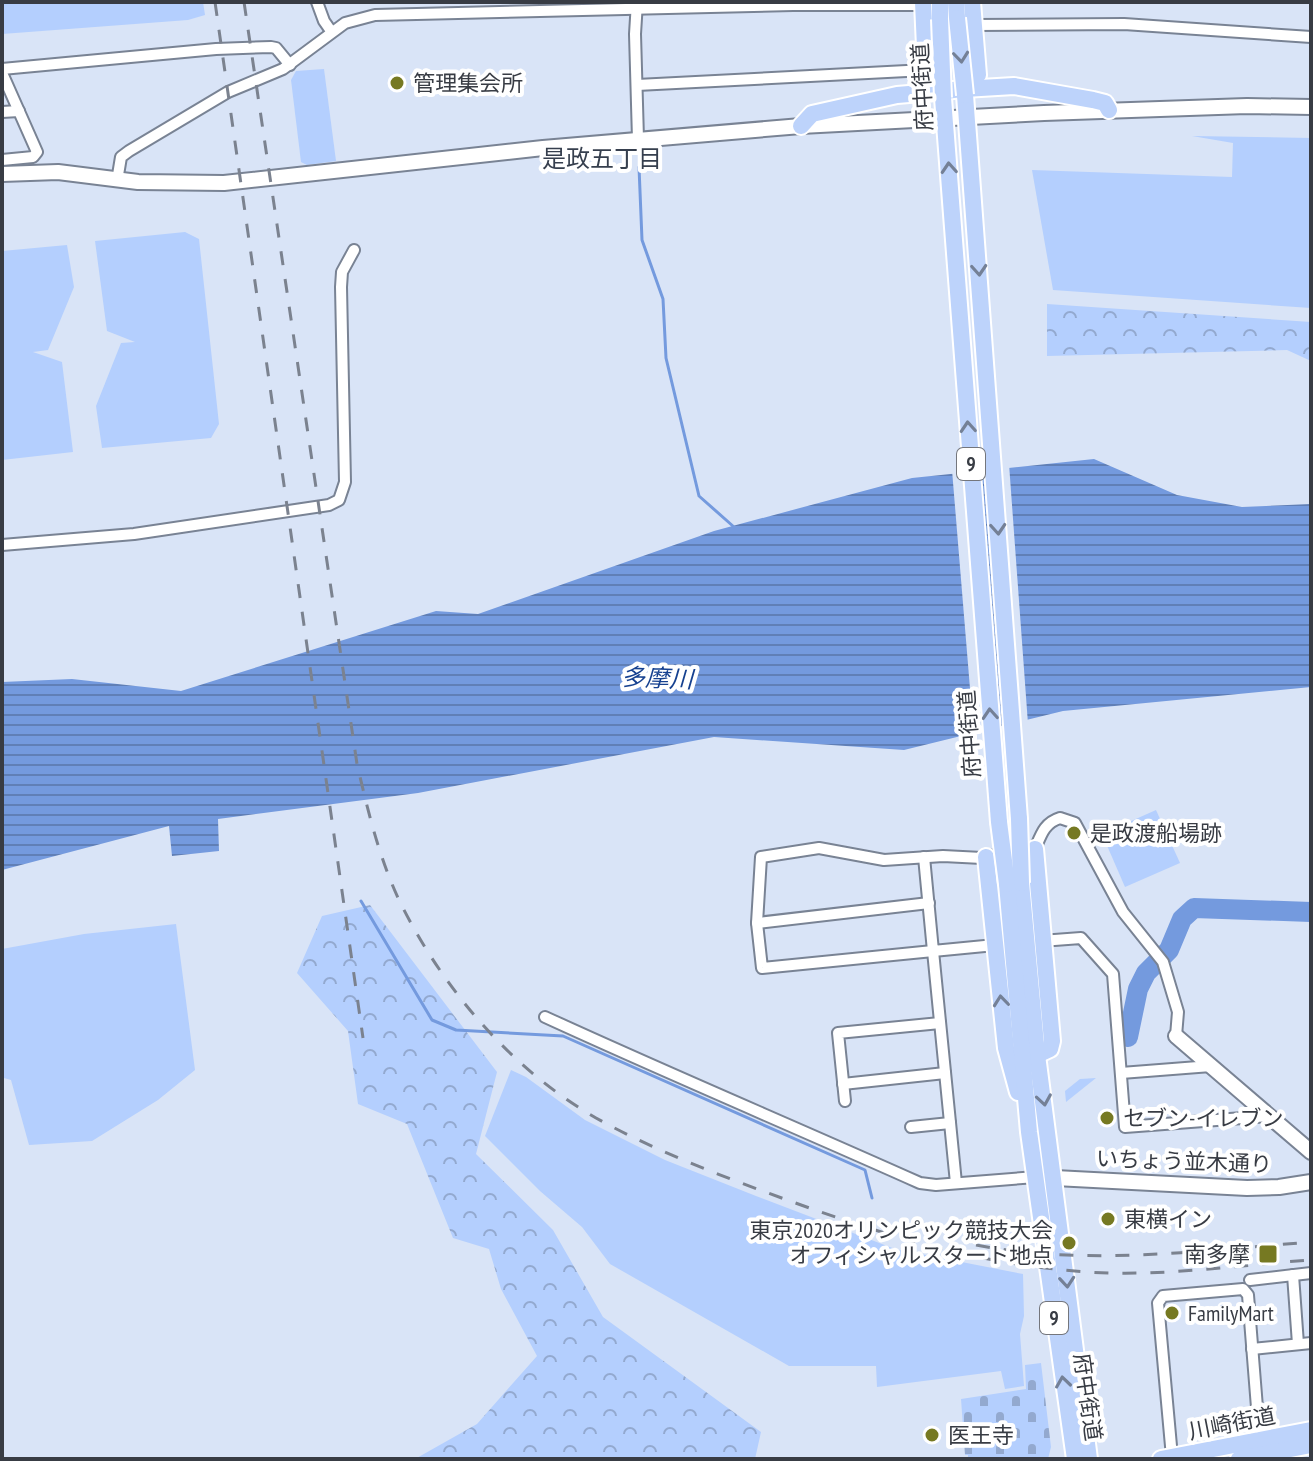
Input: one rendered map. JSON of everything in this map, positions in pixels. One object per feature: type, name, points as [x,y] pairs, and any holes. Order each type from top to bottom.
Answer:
[{"type":"main road","points":[[964,92],[979,69],[972,2]]},
{"type":"main road","points":[[913,94],[925,87],[928,74],[929,3]]},
{"type":"main road","name":"府中街道","points":[[929,3],[951,13]]},
{"type":"main road","name":"府中街道","points":[[951,13],[969,136],[1018,789],[1014,883],[1029,1132],[1075,1459]]},
{"type":"main road","name":"府中街道","points":[[951,13],[944,94],[995,792],[1014,883],[1089,1459]]},
{"type":"main road","points":[[979,69],[996,88]]},
{"type":"main road","points":[[928,74],[944,94]]},
{"type":"main road","points":[[801,126],[812,114],[913,94],[944,94],[1014,86],[1105,103],[1109,110]]},
{"type":"main road","points":[[1035,849],[1052,1041],[1050,1049],[1037,1055]]},
{"type":"main road","points":[[986,857],[1006,1048],[1029,1132]]},
{"type":"main road","name":"川崎街道","points":[[1239,1459],[1261,1447],[1311,1430]]},
{"type":"main road","name":"川崎街道","points":[[1166,1458],[1261,1447],[1311,1445]]},
{"type":"street","points":[[317,2],[331,31]]},
{"type":"street","points":[[117,181],[121,157],[129,151],[228,92],[290,65],[345,23],[375,15],[496,6],[929,3]]},
{"type":"street","points":[[638,5],[635,34],[638,139]]},
{"type":"street","points":[[975,25],[1124,24],[1311,37]]},
{"type":"street","points":[[2,160],[33,157],[37,152],[2,71],[216,49],[271,47],[276,48],[290,65]]},
{"type":"street","points":[[637,85],[928,74]]},
{"type":"street","points":[[2,174],[72,173],[117,181],[224,183],[638,139],[801,126],[946,128],[967,118],[1109,110],[1311,107]]},
{"type":"street","points":[[2,112],[19,111]]},
{"type":"street","points":[[2,545],[134,534],[329,505],[339,500],[345,482],[341,287],[342,272],[354,250]]},
{"type":"street","points":[[995,945],[762,968],[757,923],[761,857],[819,848],[884,860],[986,857],[994,853],[1035,849],[1046,826],[1060,818],[1075,823],[1123,912],[1160,958],[1178,1012],[1176,1036],[1311,1152]]},
{"type":"street","points":[[924,857],[956,1183]]},
{"type":"street","points":[[757,923],[929,903]]},
{"type":"street","points":[[1041,941],[1081,938],[1113,974],[1125,1127],[1269,1116]]},
{"type":"street","points":[[545,1017],[920,1183],[1036,1177]]},
{"type":"street","points":[[845,1101],[838,1033],[940,1023]]},
{"type":"street","points":[[1121,1073],[1211,1066]]},
{"type":"street","points":[[843,1084],[945,1073]]},
{"type":"street","points":[[911,1127],[950,1123]]},
{"type":"street","name":"いちょう並木通り","points":[[1036,1177],[1247,1188],[1311,1182]]},
{"type":"street","points":[[1250,1280],[1311,1273]]},
{"type":"street","points":[[1293,1275],[1298,1344]]},
{"type":"street","points":[[1166,1458],[1158,1303],[1163,1296],[1243,1289],[1248,1295],[1261,1447]]},
{"type":"street","points":[[1252,1349],[1311,1343]]},
{"type":"green space","points":[[2,2],[203,2],[205,15],[188,20],[2,34]]},
{"type":"green space","points":[[324,69],[336,161],[307,165],[301,162],[291,80],[296,71]]},
{"type":"green space","points":[[1192,136],[1311,138],[1311,308],[1053,290],[1032,170],[1232,177],[1233,143]]},
{"type":"green space","points":[[185,232],[199,239],[219,424],[211,438],[102,448],[96,406],[121,343],[135,342],[107,331],[95,241]]},
{"type":"green space","points":[[67,245],[74,287],[48,350],[33,352],[62,362],[73,452],[2,460],[2,251]]},
{"type":"green space","points":[[1047,304],[1311,322],[1311,361],[1287,350],[1047,356]]},
{"type":"green space","points":[[1156,810],[1180,863],[1125,887],[1102,834]]},
{"type":"green space","points":[[370,905],[497,1072],[476,1154],[553,1230],[603,1317],[761,1432],[755,1459],[415,1459],[477,1424],[537,1356],[501,1289],[489,1249],[453,1238],[407,1124],[358,1104],[348,1031],[297,973],[322,916]]},
{"type":"green space","points":[[176,924],[195,1070],[158,1100],[92,1141],[29,1145],[11,1080],[4,1078],[2,1073],[2,949],[84,934]]},
{"type":"green space","points":[[511,1070],[526,1077],[585,1120],[665,1160],[895,1249],[1023,1274],[1024,1316],[1020,1334],[1024,1386],[1005,1389],[1001,1371],[877,1387],[876,1366],[789,1366],[610,1264],[582,1227],[540,1191],[485,1136]]},
{"type":"green space","points":[[1096,1078],[1066,1102],[1065,1091],[1080,1079]]},
{"type":"green space","points":[[1041,1363],[1051,1447],[1048,1459],[968,1459],[965,1455],[961,1399],[1026,1389],[1025,1365]]},
{"type":"water","name":"多摩川","points":[[1094,459],[1177,495],[1242,507],[1311,504],[1311,687],[1063,711],[904,750],[714,737],[418,793],[218,819],[219,851],[172,856],[169,826],[2,870],[2,682],[72,679],[181,691],[436,611],[478,614],[714,531],[912,478]]},
{"type":"pier","points":[[1009,464],[1028,724],[1004,730],[984,467]]},
{"type":"pier","points":[[979,467],[998,731],[974,737],[952,470]]},
{"type":"waterway","points":[[639,167],[642,240],[663,299],[666,358],[699,496],[734,527]]},
{"type":"waterway","points":[[361,901],[432,1020],[456,1030],[563,1036],[865,1170],[872,1198]]},
{"type":"waterway","points":[[1128,1037],[1138,989],[1146,973],[1169,950],[1182,919],[1194,908],[1311,912]]},
{"type":"railway","points":[[215,2],[363,1038]]},
{"type":"railway","points":[[244,2],[357,764],[380,851],[400,902],[458,996],[508,1051],[536,1076],[596,1118],[667,1153],[740,1183],[900,1237],[973,1256],[1088,1272],[1172,1272],[1311,1260]]},
{"type":"railway","points":[[976,1245],[1060,1255],[1101,1256],[1311,1242]]},
{"type":"place","name":"管理集会所","points":[[397,83]]},
{"type":"place","name":"是政渡船場跡","points":[[1074,833]]},
{"type":"place","name":"セブン-イレブン","points":[[1107,1118]]},
{"type":"place","name":"東横イン","points":[[1108,1219]]},
{"type":"place","name":"東京2020オリンピック競技大会 オフィシャルスタート地点","points":[[1069,1243]]},
{"type":"place","name":"南多摩","points":[[1268,1254]]},
{"type":"place","name":"FamilyMart","points":[[1172,1313]]},
{"type":"place","name":"医王寺","points":[[932,1435]]},
{"type":"district","name":"是政五丁目","points":[[602,158]]}]
